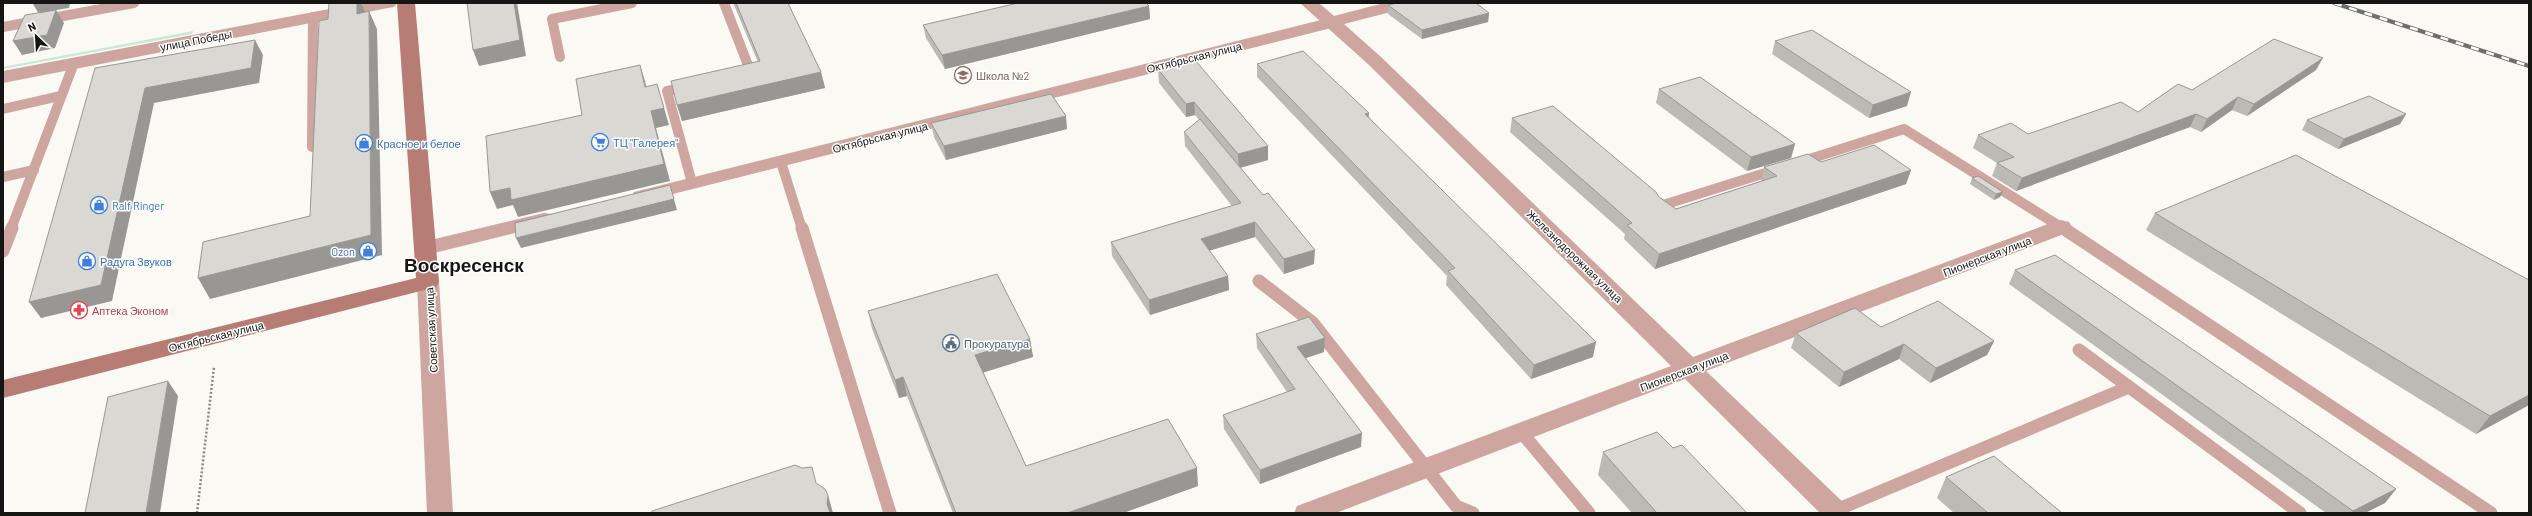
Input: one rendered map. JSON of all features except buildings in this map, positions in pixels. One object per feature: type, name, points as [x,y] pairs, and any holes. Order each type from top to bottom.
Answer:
[{"type":"main road","name":"Советская улица","points":[[406,3],[428,282]]},
{"type":"main road","name":"Октябрьская улица","points":[[3,389],[428,282]]},
{"type":"street","name":"улица Победы","points":[[3,77],[388,3]]},
{"type":"street","name":"Железнодорожная улица","points":[[1309,3],[1333,22],[1835,512]]},
{"type":"street","name":"Октябрьская улица","points":[[623,200],[781,162],[1404,3]]},
{"type":"street","points":[[426,248],[561,215]]},
{"type":"street","name":"Пионерская улица","points":[[1308,513],[1522,434],[2061,227]]},
{"type":"street","name":"Советская улица","points":[[428,282],[440,513]]},
{"type":"lane","points":[[3,27],[134,3]]},
{"type":"lane","points":[[560,57],[552,19],[632,3]]},
{"type":"lane","points":[[724,3],[751,73],[736,76]]},
{"type":"lane","points":[[312,18],[312,147]]},
{"type":"lane","points":[[4,247],[34,170],[60,96],[74,63]]},
{"type":"lane","points":[[692,183],[667,91],[698,85]]},
{"type":"lane","points":[[3,108],[60,96]]},
{"type":"lane","points":[[1660,206],[1904,129],[1978,178],[2061,227],[2491,513]]},
{"type":"lane","points":[[781,162],[890,513]]},
{"type":"lane","points":[[3,177],[34,170]]},
{"type":"lane","points":[[1259,281],[1313,323],[1456,506],[1473,513]]},
{"type":"lane","points":[[2079,350],[2300,513]]},
{"type":"lane","points":[[1835,512],[2129,387]]},
{"type":"lane","points":[[1522,434],[1588,513]]},
{"type":"path","points":[[197,513],[214,367]]},
{"type":"green space","points":[[193,31],[192,34],[3,69],[3,67]]},
{"type":"railway","points":[[2334,3],[2529,66]]},
{"type":"place","name":"Школа №2","points":[[963,75]]},
{"type":"place","name":"ТЦ \"Галерея\"","points":[[600,142]]},
{"type":"place","name":"Красное и белое","points":[[364,143]]},
{"type":"place","name":"Ralf Ringer","points":[[99,205]]},
{"type":"place","name":"Ozon","points":[[368,251]]},
{"type":"place","name":"Радуга Звуков","points":[[87,261]]},
{"type":"place","name":"Аптека Эконом","points":[[79,310]]},
{"type":"place","name":"Прокуратура","points":[[951,343]]},
{"type":"district","name":"Воскресенск","points":[[464,264]]}]
